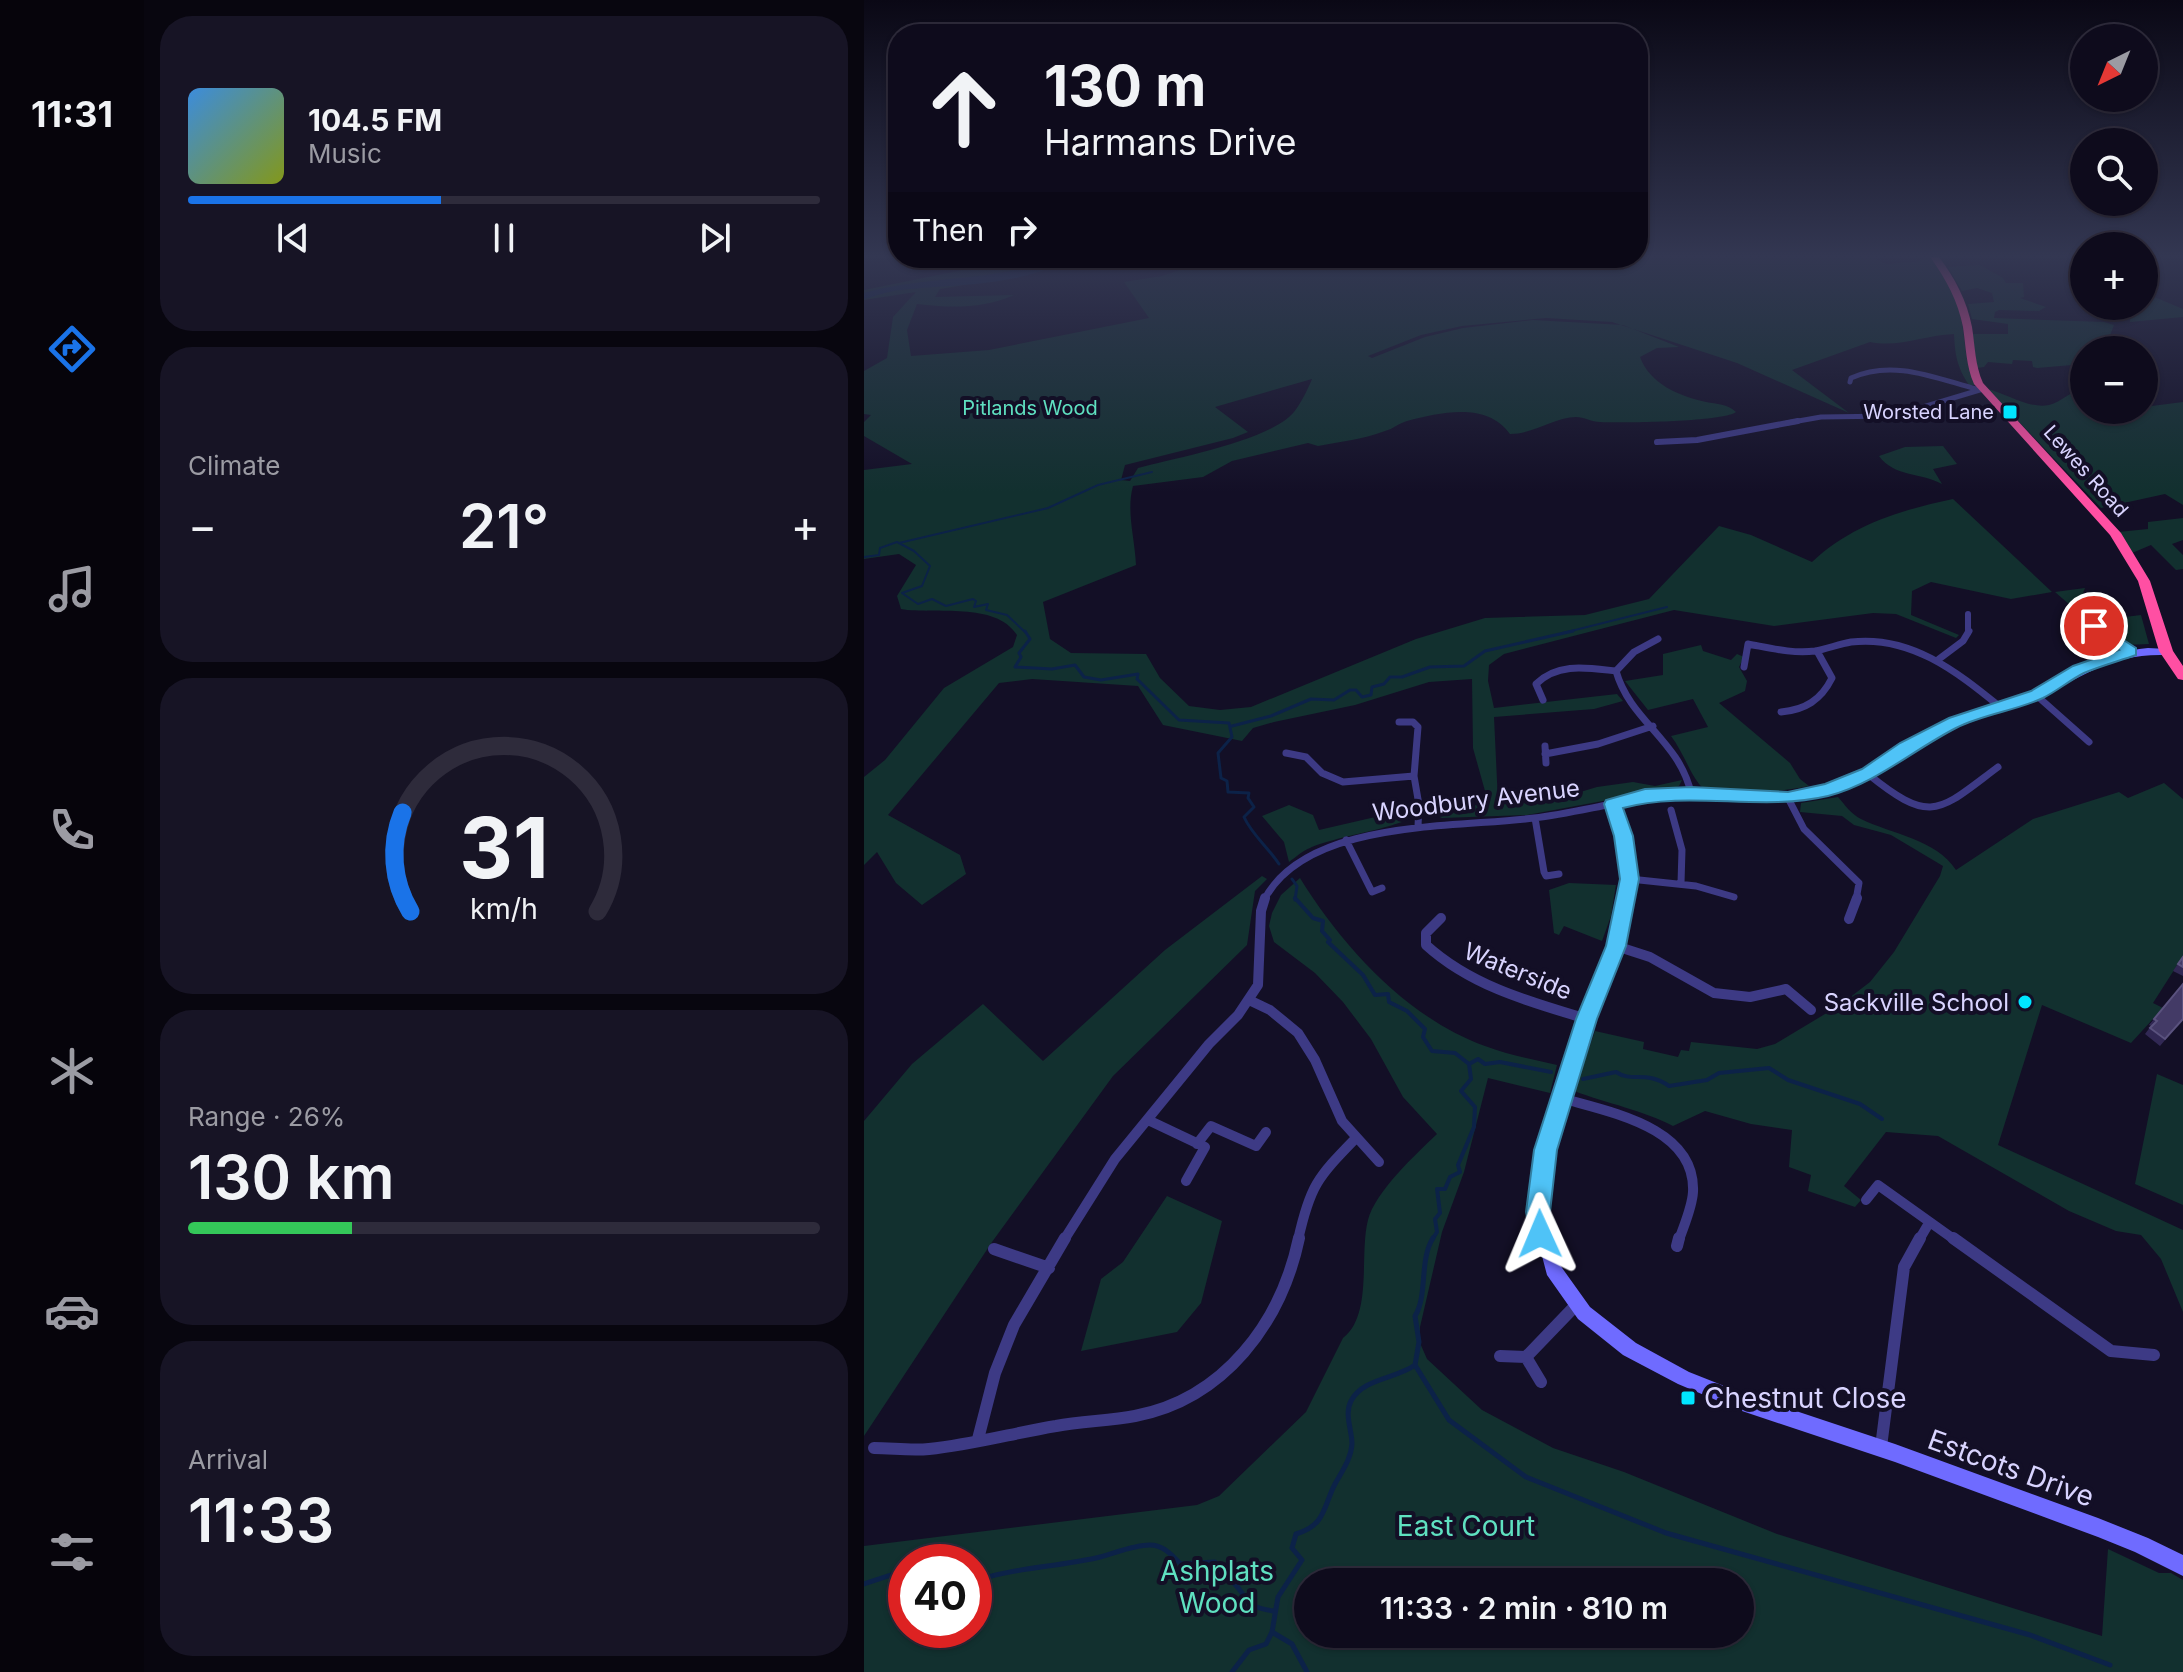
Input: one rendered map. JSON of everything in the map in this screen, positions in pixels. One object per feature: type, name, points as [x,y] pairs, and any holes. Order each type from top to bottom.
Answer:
[{"type":"highway","name":"Lewes Road","points":[[1968,335],[1974,374],[1980,390],[2115,533],[2144,581],[2167,652],[2183,676]]},
{"type":"street","points":[[1850,382],[1857,373],[1900,367],[1910,373],[1980,390]]},
{"type":"street","points":[[1657,442],[1697,440],[1821,417],[1893,416],[1980,390]]},
{"type":"street","points":[[1939,659],[1969,636],[1972,628],[1968,614]]},
{"type":"street","points":[[2095,624],[2130,651]]},
{"type":"street","points":[[1616,671],[1638,647],[1658,639]]},
{"type":"street","points":[[1744,667],[1748,644],[1797,652],[1817,651],[1852,642],[1882,642],[1914,649],[1939,659],[1999,706]]},
{"type":"street","points":[[1781,712],[1797,712],[1826,694],[1832,678],[1817,651]]},
{"type":"street","name":"Woodbury Avenue","points":[[978,1439],[995,1373],[1014,1325],[1090,1196],[1258,985],[1261,911],[1265,897],[1296,866],[1325,848],[1346,840],[1418,826],[1535,818],[1645,795],[1691,793],[1788,798],[1829,789],[1868,774],[1918,741],[1955,722],[2036,695],[2079,670],[2130,651],[2167,652]]},
{"type":"street","points":[[1543,700],[1536,684],[1544,675],[1580,668],[1616,671]]},
{"type":"street","points":[[1616,671],[1624,694],[1688,773],[1691,793]]},
{"type":"street","points":[[2036,695],[2089,742]]},
{"type":"street","points":[[1399,722],[1413,722],[1418,727],[1414,776],[1419,805],[1418,826]]},
{"type":"street","points":[[1546,755],[1598,744],[1653,726]]},
{"type":"street","points":[[1286,753],[1306,757],[1322,773],[1343,782],[1414,776]]},
{"type":"street","points":[[1868,774],[1893,795],[1915,805],[1937,808],[1952,803],[1998,767]]},
{"type":"street","points":[[1788,798],[1804,829],[1859,883],[1860,891],[1849,919]]},
{"type":"street","points":[[1612,804],[1623,836],[1630,879],[1681,883],[1734,897]]},
{"type":"street","points":[[1671,810],[1682,850],[1681,883]]},
{"type":"street","points":[[1535,818],[1544,872],[1546,876],[1559,874]]},
{"type":"street","points":[[1346,840],[1372,892],[1382,888]]},
{"type":"street","name":"Estcots Drive","points":[[1630,879],[1616,946],[1587,1019],[1545,1150],[1538,1212],[1546,1255],[1577,1304],[1606,1334],[1631,1352],[1682,1379],[2114,1533],[2183,1566]]},
{"type":"street","name":"Waterside","points":[[1441,918],[1426,933],[1426,945],[1440,960],[1510,993],[1587,1019]]},
{"type":"street","points":[[1616,946],[1650,957],[1714,993],[1750,997],[1786,989],[1811,1010]]},
{"type":"street","points":[[1249,1000],[1286,1019],[1305,1040],[1339,1116],[1355,1139],[1379,1162]]},
{"type":"street","points":[[1561,1098],[1653,1129],[1676,1146],[1691,1170],[1693,1191],[1677,1246]]},
{"type":"street","points":[[1148,1120],[1205,1147],[1186,1181]]},
{"type":"street","points":[[1197,1144],[1211,1126],[1256,1146],[1266,1132]]},
{"type":"street","points":[[874,1448],[929,1449],[1075,1422],[1136,1416],[1192,1397],[1239,1360],[1272,1316],[1293,1265],[1307,1199],[1323,1172],[1355,1139]]},
{"type":"street","points":[[1866,1200],[1878,1185],[2111,1351],[2154,1355]]},
{"type":"street","points":[[1881,1448],[1904,1267],[1929,1223]]},
{"type":"street","points":[[994,1249],[1049,1268]]},
{"type":"street","points":[[1500,1356],[1526,1357],[1577,1304]]},
{"type":"street","points":[[1526,1357],[1541,1382]]},
{"type":"green space","name":"Pitlands Wood","points":[[890,335],[908,335],[911,356],[989,350],[1064,335],[1421,335],[1368,356],[1372,358],[1433,335],[1648,335],[1679,347],[1657,348],[1640,357],[1658,382],[1686,396],[1736,412],[1712,418],[1649,422],[1600,422],[1568,418],[1510,434],[1489,417],[1477,413],[1449,413],[1407,421],[1360,438],[1318,446],[1308,443],[1232,461],[1203,477],[1133,486],[1131,515],[1136,565],[1043,602],[1050,639],[1071,653],[1146,654],[1160,678],[1189,706],[1220,710],[1251,707],[1416,639],[1485,618],[1585,615],[1649,599],[1719,526],[1751,535],[1812,562],[1860,529],[1915,508],[1953,499],[2052,592],[2011,599],[1931,582],[1912,591],[1911,615],[1959,635],[1956,638],[1896,614],[1873,613],[1774,626],[1674,610],[1504,654],[1489,665],[1488,681],[1494,708],[1617,694],[1623,701],[1594,709],[1494,717],[1498,802],[1567,796],[1597,787],[1633,782],[1655,786],[1682,780],[1679,786],[1673,788],[1527,815],[1442,818],[1433,814],[1430,807],[1480,805],[1485,791],[1473,748],[1472,679],[1429,682],[1355,705],[1274,722],[1253,728],[1242,741],[1163,725],[1138,686],[1032,679],[999,683],[888,815],[960,855],[966,874],[922,905],[896,883],[877,852],[864,865],[864,777],[885,760],[944,688],[1013,647],[1017,635],[1007,624],[980,613],[901,609],[897,596],[916,565],[899,554],[864,559],[864,470],[912,464],[864,436],[864,422],[871,415],[864,414],[864,371],[887,358]],"holes":[[[1312,379],[1294,412],[1265,432],[1221,447],[1138,468],[1130,481],[1121,480],[1125,465],[1248,432],[1215,407]]]},
{"type":"green space","points":[[1651,335],[1943,335],[1902,342],[1870,342],[1792,370],[1849,413],[1737,363]]},
{"type":"green space","points":[[1954,335],[1963,335],[1967,360],[1976,385],[1969,385],[1956,355]]},
{"type":"green space","points":[[1972,335],[2110,335],[2070,336],[2070,365],[2037,368],[2033,367],[2032,361],[2013,360],[2012,364],[1988,362],[1984,367],[1977,368]]},
{"type":"green space","points":[[1988,389],[2041,406],[2070,394],[2070,424],[2158,424],[2158,405],[2183,402],[2183,505],[2165,494],[2101,508]]},
{"type":"green space","points":[[1943,446],[1957,464],[1933,469],[1942,484],[1892,468],[1879,456],[1905,447]]},
{"type":"green space","points":[[2183,518],[2183,540],[2172,544],[2183,555],[2183,569],[2176,570],[2151,545],[2132,553],[2118,532],[2148,529],[2148,522]]},
{"type":"green space","points":[[2085,588],[2083,593],[2098,607],[2085,618],[2055,592]]},
{"type":"green space","points":[[2141,615],[2149,644],[2125,645],[2104,629],[2108,625],[2105,621],[2092,621]]},
{"type":"green space","points":[[1701,645],[1703,651],[1731,660],[1737,654],[1744,657],[1739,667],[1747,681],[1745,691],[1719,703],[1790,763],[1800,779],[1809,786],[1735,794],[1707,789],[1699,784],[1671,736],[1708,727],[1693,699],[1648,710],[1625,681],[1663,675],[1663,654]]},
{"type":"green space","name":"Sackville School","points":[[2164,783],[2183,799],[2183,956],[2153,1003],[2163,1008],[2131,1043],[2042,1005],[1998,1145],[2183,1230],[2183,1312],[2161,1259],[2141,1235],[2116,1231],[2069,1211],[1938,1136],[1886,1132],[1844,1186],[1861,1200],[1855,1207],[1808,1191],[1811,1175],[1789,1167],[1792,1130],[1751,1124],[1705,1111],[1673,1126],[1638,1111],[1574,1091],[1595,1031],[1644,1042],[1643,1049],[1678,1057],[1681,1050],[1689,1051],[1691,1042],[1757,1049],[1775,1044],[1840,1005],[1870,982],[1894,952],[1943,866],[1891,835],[1854,825],[1842,816],[1800,812],[1801,803],[1838,797],[1857,817],[1925,844],[1956,870],[2033,819],[2119,792],[2128,798]]},
{"type":"green space","points":[[1289,805],[1313,815],[1319,830],[1384,815],[1394,811],[1394,808],[1407,808],[1407,812],[1415,814],[1398,823],[1320,844],[1289,862],[1284,842],[1262,816]]},
{"type":"green space","points":[[1262,876],[1267,879],[1255,891],[1247,945],[1113,1076],[992,1242],[864,1436],[864,1121],[912,1064],[983,1004],[1043,1061],[1165,950]]},
{"type":"green space","points":[[1300,878],[1356,954],[1429,1018],[1485,1046],[1557,1065],[1550,1093],[1488,1078],[1464,1172],[1442,1232],[1420,1327],[1420,1343],[1427,1359],[1482,1410],[1553,1448],[1624,1472],[1777,1534],[2102,1636],[2108,1549],[2159,1573],[2171,1573],[2183,1580],[2183,1672],[864,1672],[864,1546],[1197,1505],[1219,1496],[1306,1412],[1343,1338],[1352,1328],[1362,1300],[1366,1234],[1372,1209],[1397,1174],[1437,1134],[1403,1097],[1371,1039],[1343,1002],[1315,973],[1274,942],[1269,926],[1281,895]]},
{"type":"green space","points":[[1569,883],[1616,885],[1611,916],[1602,941],[1564,926],[1559,935],[1554,933],[1549,890]]},
{"type":"green space","points":[[2157,1074],[2183,1085],[2183,1205],[2135,1184]]},
{"type":"green space","points":[[1167,1196],[1222,1221],[1201,1303],[1177,1332],[1081,1351],[1101,1279],[1123,1262]]},
{"type":"building","points":[[2183,984],[2183,1019],[2165,1039],[2150,1028]]},
{"type":"waterway","points":[[899,543],[1048,508],[1098,485],[1152,472]]},
{"type":"waterway","points":[[864,557],[879,555],[880,548],[897,542],[914,551],[930,566],[922,586],[902,593],[918,604],[932,599],[946,606],[973,599],[976,601],[974,607],[988,604],[986,610],[1007,615],[1026,633]]},
{"type":"waterway","points":[[1563,633],[1667,607]]},
{"type":"waterway","points":[[1025,631],[1030,639],[1019,653],[1021,657],[1015,667],[1052,669],[1075,665],[1084,677],[1101,680],[1138,674],[1137,679],[1179,720],[1229,723],[1232,737],[1218,753],[1221,778],[1227,781],[1228,792],[1249,793],[1248,798],[1254,807],[1244,817],[1279,864]]},
{"type":"waterway","points":[[1232,726],[1271,716],[1311,699],[1334,700],[1350,690],[1356,690],[1362,697],[1371,695],[1372,687],[1384,684],[1390,677],[1402,677],[1430,667],[1464,666],[1485,651],[1573,631]]},
{"type":"waterway","points":[[1292,879],[1297,886],[1295,898]]},
{"type":"waterway","points":[[1295,898],[1313,918],[1323,921],[1322,931],[1330,940],[1328,942],[1363,975],[1375,995],[1388,994],[1389,1002],[1407,1011],[1425,1029],[1423,1037],[1432,1051],[1455,1053],[1469,1064],[1471,1079],[1461,1091],[1475,1107],[1474,1127],[1458,1165],[1460,1172],[1450,1177],[1445,1189],[1437,1189],[1440,1213],[1435,1219],[1437,1232],[1432,1239]]},
{"type":"waterway","points":[[1471,1063],[1478,1059],[1485,1064],[1500,1062],[1551,1072]]},
{"type":"waterway","points":[[1583,1079],[1616,1072],[1628,1077],[1646,1077],[1669,1086],[1707,1080],[1719,1073],[1769,1068],[1788,1080],[1860,1104],[1882,1119]]},
{"type":"waterway","points":[[1415,1365],[1419,1342],[1415,1316],[1432,1239]]},
{"type":"waterway","points":[[1272,1632],[1278,1597],[1302,1560],[1292,1548],[1296,1534],[1318,1520],[1348,1460],[1352,1444],[1348,1417],[1351,1401],[1363,1388],[1415,1365]]},
{"type":"waterway","points":[[1415,1365],[1449,1420],[1526,1477],[1666,1533],[2030,1635],[2110,1665]]},
{"type":"waterway","points":[[992,1576],[1096,1558],[1137,1546],[1155,1545],[1181,1564],[1215,1562],[1248,1601],[1273,1611]]},
{"type":"waterway","points":[[864,1584],[888,1576]]},
{"type":"waterway","points":[[1232,1672],[1249,1650],[1266,1644],[1272,1632]]},
{"type":"waterway","points":[[1272,1632],[1292,1644],[1307,1672]]},
{"type":"place","name":"Worsted Lane","points":[[2010,412]]},
{"type":"place","name":"Sackville School","points":[[2025,1002]]},
{"type":"place","name":"Chestnut Close","points":[[1688,1398]]},
{"type":"route","points":[[1540,1234],[1538,1212],[1545,1150],[1587,1019],[1616,946],[1630,879],[1623,836],[1612,804],[1645,795],[1691,793],[1755,799],[1788,798],[1829,789],[1868,774],[1906,747],[1955,722],[2036,695],[2079,670],[2130,651],[2094,626]]},
{"type":"park label","name":"East Court","points":[[1466,1526]]},
{"type":"park label","name":"Ashplats Wood","points":[[1217,1587]]}]
